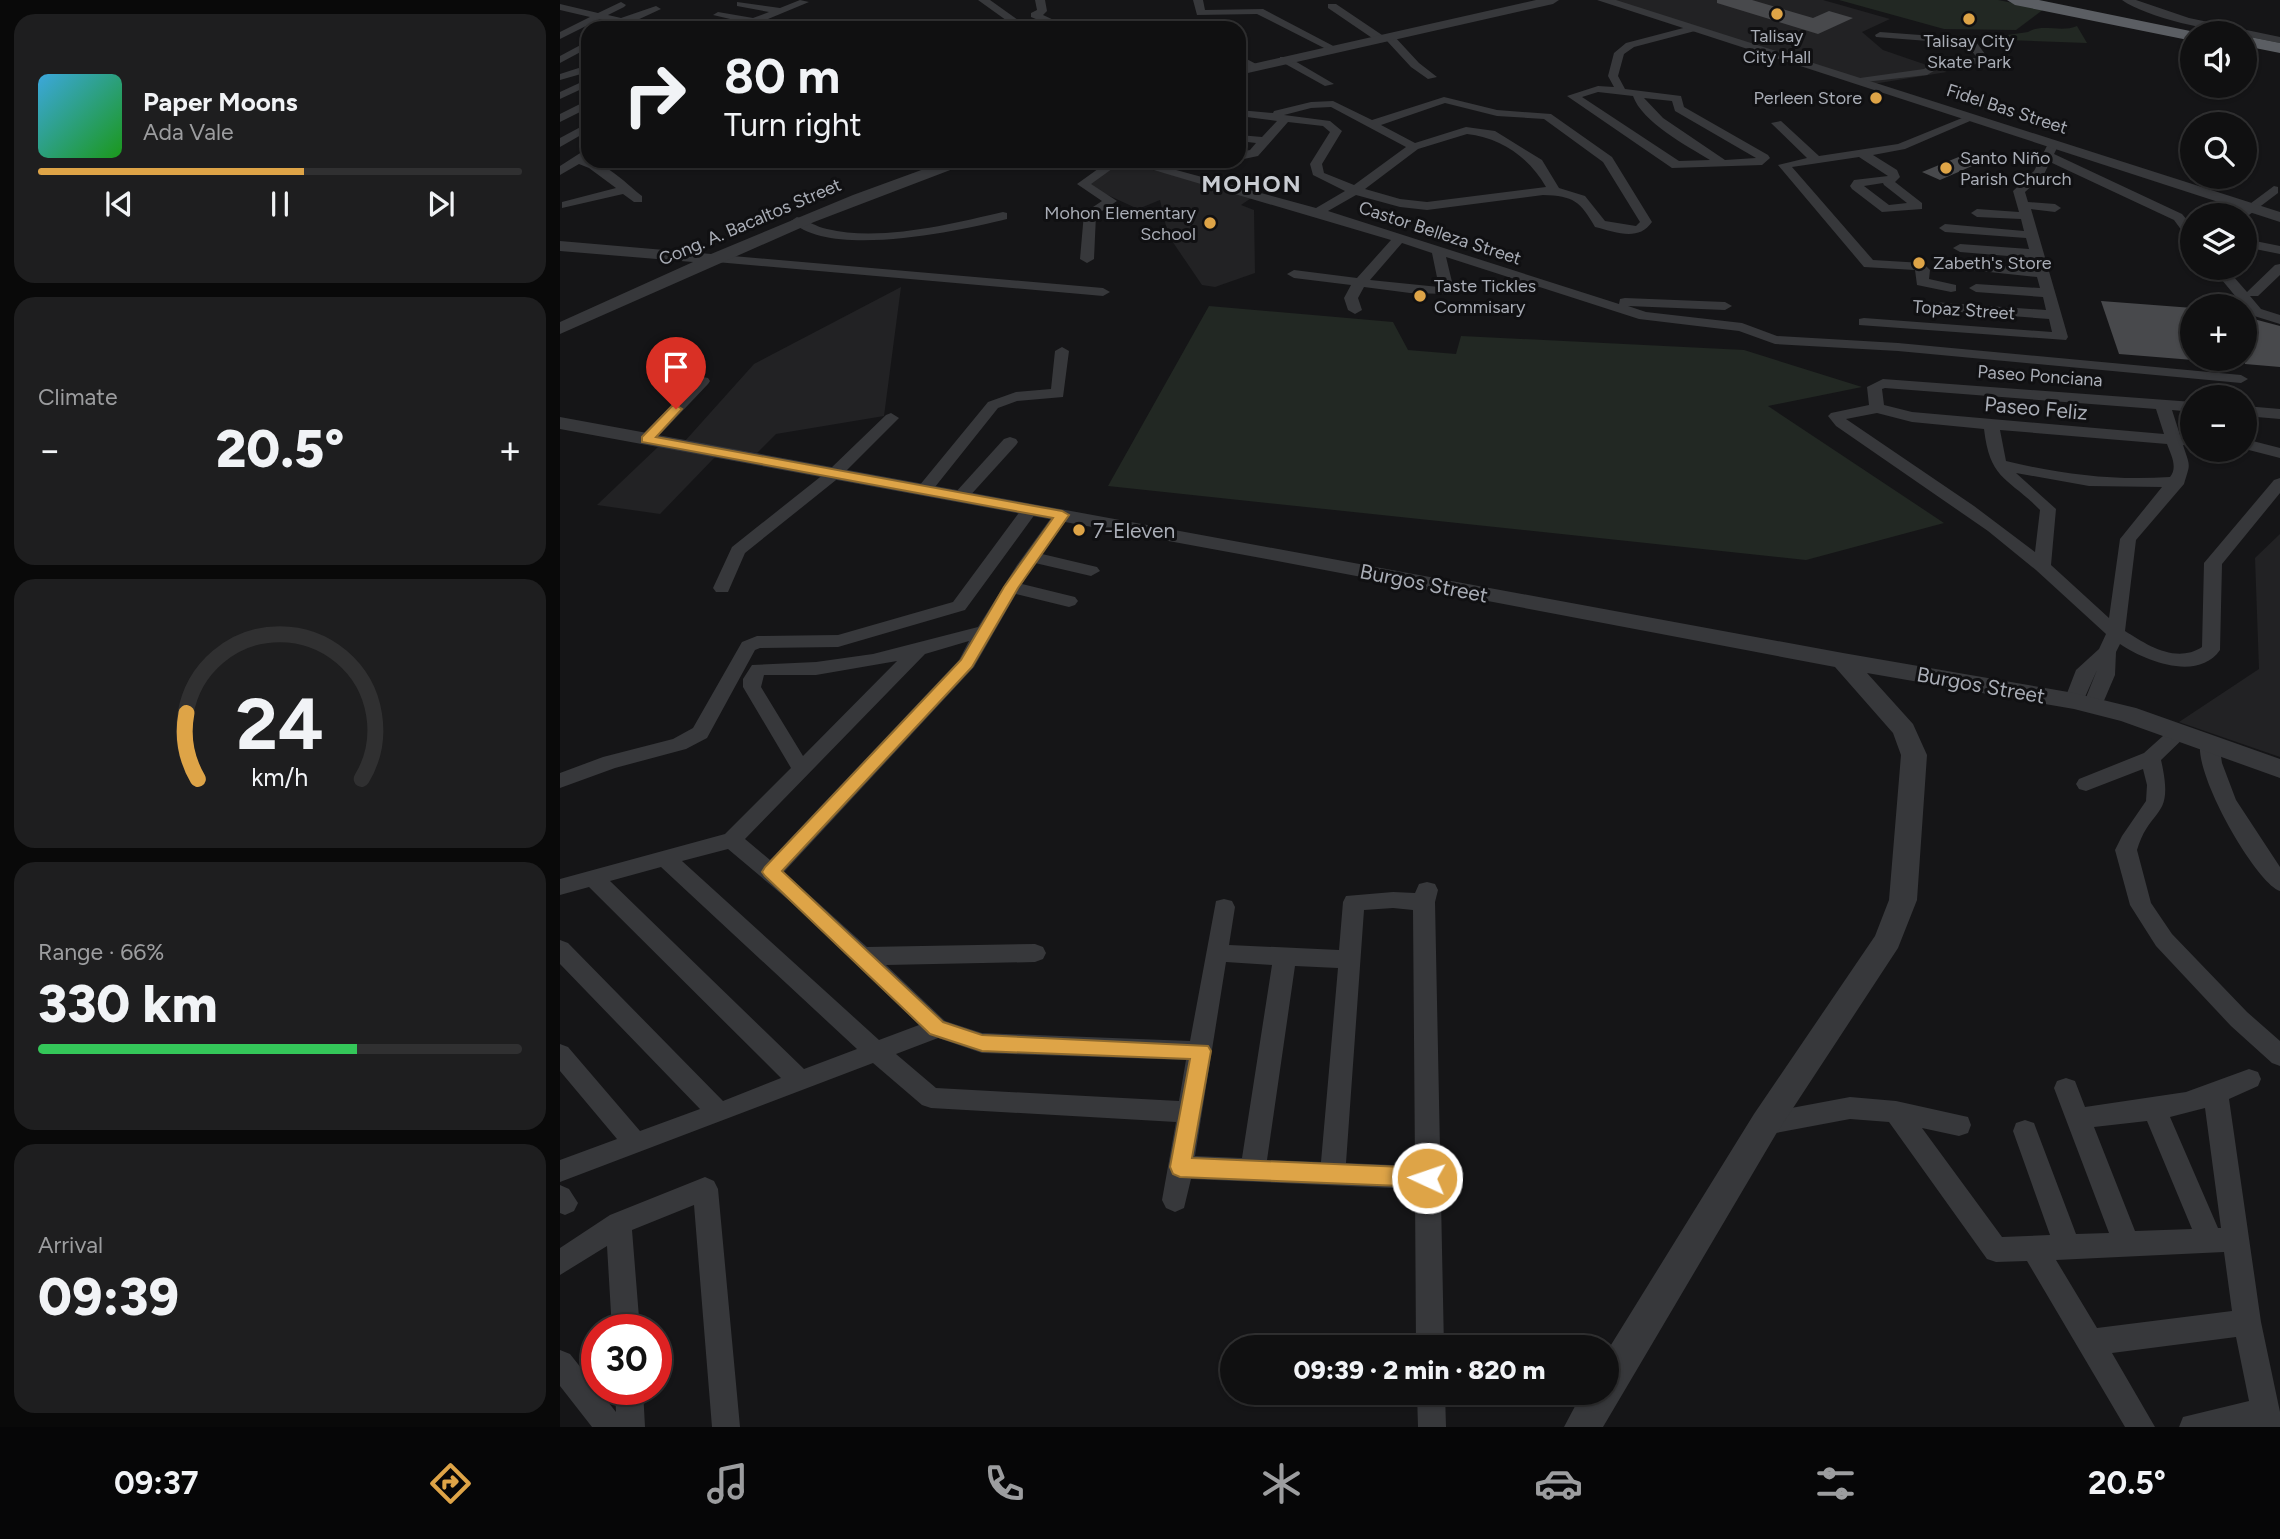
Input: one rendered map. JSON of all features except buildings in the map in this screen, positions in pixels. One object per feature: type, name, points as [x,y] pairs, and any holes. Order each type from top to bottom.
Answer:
[{"type":"highway","points":[[2015,0],[2180,33]]},
{"type":"highway","points":[[2047,0],[2180,27]]},
{"type":"highway","points":[[2257,43],[2280,48]]},
{"type":"highway","points":[[2257,49],[2280,54]]},
{"type":"street","points":[[588,21],[622,6],[600,0]]},
{"type":"street","points":[[983,0],[1013,20],[1037,8],[1056,21]]},
{"type":"street","points":[[1198,0],[1201,13],[1259,11],[1334,49]]},
{"type":"street","points":[[1246,69],[1553,0]]},
{"type":"street","name":"Fidel Bas Street","points":[[1603,0],[1860,81],[1971,118],[2050,150],[2218,203]]},
{"type":"street","points":[[2127,0],[2187,21],[2280,40]]},
{"type":"street","points":[[756,21],[804,2]]},
{"type":"street","points":[[740,4],[779,11]]},
{"type":"street","points":[[1332,6],[1386,39],[1432,77]]},
{"type":"street","points":[[560,7],[609,21]]},
{"type":"street","points":[[630,21],[657,13],[665,21]]},
{"type":"street","points":[[718,15],[749,21]]},
{"type":"street","points":[[560,24],[574,27]]},
{"type":"street","points":[[560,36],[581,24]]},
{"type":"street","points":[[1598,89],[1613,76],[1619,53],[1627,47],[1691,29]]},
{"type":"street","points":[[1860,81],[1929,72],[1939,63],[1985,61],[1970,41],[1880,36]]},
{"type":"street","points":[[1916,38],[1939,63]]},
{"type":"street","points":[[560,60],[581,48]]},
{"type":"street","points":[[1284,59],[1329,84]]},
{"type":"street","points":[[1246,62],[1254,67]]},
{"type":"street","points":[[560,77],[581,72]]},
{"type":"street","points":[[1613,76],[1621,91]]},
{"type":"street","points":[[560,96],[581,86]]},
{"type":"street","points":[[1598,89],[1621,91],[1677,99],[1679,109],[1764,158],[1758,162],[1676,165],[1573,96],[1598,89]]},
{"type":"street","points":[[1637,93],[1638,103],[1658,120],[1724,164]]},
{"type":"street","points":[[1246,114],[1326,122],[1336,131],[1316,164],[1319,176],[1402,205],[1428,206],[1553,189],[1578,196],[1587,203],[1601,224],[1624,230],[1640,230],[1646,222],[1608,160],[1547,116],[1497,113],[1444,100],[1372,124]]},
{"type":"street","points":[[1266,116],[1311,105],[1333,104],[1414,147]]},
{"type":"street","points":[[560,119],[581,107]]},
{"type":"street","points":[[1617,126],[1695,117]]},
{"type":"street","points":[[1951,288],[1922,282],[1923,270],[1918,265],[1869,264],[1784,165],[1901,147],[1971,118]]},
{"type":"street","points":[[1246,155],[1254,153],[1284,119]]},
{"type":"street","points":[[1777,123],[1817,161]]},
{"type":"street","points":[[560,143],[581,130]]},
{"type":"street","points":[[1318,212],[1357,189],[1414,147],[1466,130],[1491,133],[1538,163],[1553,189]]},
{"type":"street","points":[[1246,139],[1266,141]]},
{"type":"street","points":[[2061,337],[2019,191],[2039,173],[2050,150],[2180,220]]},
{"type":"street","points":[[1863,154],[1893,173],[1894,177],[1889,179]]},
{"type":"street","points":[[560,171],[581,157]]},
{"type":"street","points":[[597,168],[638,199]]},
{"type":"street","name":"Cong. A. Bacaltos Street","points":[[560,329],[710,258],[797,221],[942,168]]},
{"type":"street","points":[[1087,259],[1090,213],[1111,201],[1083,184],[1107,168]]},
{"type":"street","name":"Castor Belleza Street","points":[[1155,168],[1318,212],[1644,316],[1742,327],[1775,340],[1899,347],[2241,379]]},
{"type":"street","points":[[566,205],[627,189]]},
{"type":"street","points":[[2257,204],[2274,190]]},
{"type":"street","points":[[1977,213],[2055,208]]},
{"type":"street","name":"Fidel Bas Street","points":[[2257,214],[2280,217]]},
{"type":"street","points":[[797,221],[828,234],[877,236],[975,223],[1003,216]]},
{"type":"street","points":[[1945,228],[2031,235]]},
{"type":"street","points":[[1356,310],[1351,298],[1352,292],[1400,238]]},
{"type":"street","points":[[2257,245],[2280,250]]},
{"type":"street","points":[[560,246],[1103,292]]},
{"type":"street","points":[[1960,248],[2037,254]]},
{"type":"street","points":[[1294,274],[1410,289],[1445,290],[1439,251]]},
{"type":"street","points":[[1961,265],[2044,274]]},
{"type":"street","points":[[2253,292],[2280,268]]},
{"type":"street","points":[[2230,280],[2256,312],[2280,320]]},
{"type":"street","points":[[2266,281],[2280,287]]},
{"type":"street","points":[[1976,288],[2050,293]]},
{"type":"street","points":[[1588,300],[1725,306]]},
{"type":"street","points":[[1933,306],[2056,314]]},
{"type":"street","name":"Topaz Street","points":[[1864,323],[2061,337]]},
{"type":"street","points":[[925,489],[993,405],[1023,394],[1058,394],[1062,351]]},
{"type":"street","points":[[647,439],[703,381]]},
{"type":"street","name":"Paseo Ponciana","points":[[1877,408],[1874,387],[1883,383],[2180,406]]},
{"type":"street","points":[[2083,703],[2106,675],[2107,652],[2116,631],[2128,539],[2178,481],[2182,465],[2162,404]]},
{"type":"street","points":[[1877,408],[1836,416],[1972,510],[2042,566],[2116,631],[2144,651],[2169,659],[2194,659],[2211,650],[2213,563],[2280,483]]},
{"type":"street","name":"Paseo Feliz","points":[[1877,408],[1912,417],[2180,441]]},
{"type":"street","points":[[2257,412],[2280,414]]},
{"type":"street","points":[[722,588],[738,551],[835,474],[891,418]]},
{"type":"street","name":"Burgos Street","points":[[560,423],[2083,703],[2180,732],[2280,769]]},
{"type":"street","points":[[1991,425],[1997,460],[2001,466],[2048,509],[2042,566]]},
{"type":"street","points":[[961,496],[1010,442]]},
{"type":"street","points":[[2257,447],[2280,453]]},
{"type":"street","points":[[2001,466],[2045,477],[2094,484],[2143,485],[2178,481]]},
{"type":"street","points":[[560,781],[610,762],[679,744],[700,733],[748,646],[757,642],[838,641],[959,606],[1030,510]]},
{"type":"street","points":[[771,872],[967,663],[983,631],[1011,587],[1062,515]]},
{"type":"street","points":[[1031,557],[1091,571]]},
{"type":"street","points":[[1011,587],[1069,601]]},
{"type":"street","points":[[801,769],[752,687],[752,679],[759,669],[832,667],[917,652],[983,631]]},
{"type":"street","points":[[560,887],[732,839],[917,652]]},
{"type":"street","points":[[1619,1365],[1765,1124],[1888,940],[1903,900],[1914,755],[1904,730],[1843,661]]},
{"type":"street","points":[[2086,784],[2151,758],[2180,732]]},
{"type":"street","points":[[2209,743],[2219,786],[2248,838],[2280,883]]},
{"type":"street","points":[[2151,758],[2157,785],[2156,802],[2129,841],[2126,850],[2141,905],[2164,940],[2239,1018],[2280,1056]]},
{"type":"street","points":[[732,839],[771,872],[937,1028],[982,1043],[1201,1051]]},
{"type":"street","points":[[666,858],[877,1053],[931,1098],[1191,1112]]},
{"type":"street","points":[[593,878],[800,1081]]},
{"type":"street","points":[[1333,1174],[1354,902],[1425,896],[1430,1335]]},
{"type":"street","points":[[1175,1200],[1224,907]]},
{"type":"street","points":[[560,950],[719,1113]]},
{"type":"street","points":[[861,956],[1035,953]]},
{"type":"street","points":[[1217,953],[1350,960]]},
{"type":"street","points":[[1253,1170],[1285,956]]},
{"type":"street","points":[[560,1171],[719,1113],[937,1028]]},
{"type":"street","points":[[560,1054],[635,1143]]},
{"type":"street","points":[[2078,1118],[2155,1111],[2216,1096],[2249,1079]]},
{"type":"street","points":[[2066,1088],[2127,1244]]},
{"type":"street","points":[[2216,1096],[2223,1239]]},
{"type":"street","points":[[1765,1124],[1850,1108],[1896,1112],[1959,1125]]},
{"type":"street","points":[[2155,1111],[2223,1239],[2247,1322],[2266,1420],[2193,1427]]},
{"type":"street","points":[[1896,1112],[1996,1250],[2223,1239]]},
{"type":"street","points":[[2025,1130],[2067,1247]]},
{"type":"street","points":[[1180,1167],[1427,1178]]},
{"type":"street","points":[[560,1263],[619,1223],[705,1189],[726,1427]]},
{"type":"street","points":[[619,1223],[624,1314]]},
{"type":"street","points":[[2034,1248],[2141,1427]]},
{"type":"street","points":[[2091,1342],[2247,1322]]},
{"type":"street","points":[[560,1364],[610,1427]]},
{"type":"street","points":[[630,1405],[631,1427]]},
{"type":"street","points":[[1431,1405],[1432,1427]]},
{"type":"street","points":[[1582,1427],[1596,1405]]},
{"type":"shaded area","points":[[1610,0],[1823,0],[1890,19],[1862,32],[1883,50],[1947,72],[1873,84]]},
{"type":"shaded area","name":"Talisay City Skate Park","points":[[1839,0],[1998,0],[2044,9],[2016,30],[1944,29]]},
{"type":"shaded area","points":[[2077,26],[2087,43],[1980,39],[2039,28],[2065,29]]},
{"type":"shaded area","name":"Mohon Elementary School","points":[[1113,168],[1145,168],[1254,196],[1241,205],[1254,210],[1255,273],[1215,287],[1202,285],[1168,235],[1160,200],[1138,209],[1086,185]]},
{"type":"shaded area","points":[[901,287],[884,416],[776,434],[757,453],[685,441],[754,364]]},
{"type":"shaded area","points":[[1209,306],[1393,322],[1408,350],[1456,354],[1461,336],[1744,350],[1862,387],[1768,406],[1944,523],[1806,560],[1108,486]]},
{"type":"shaded area","points":[[659,446],[715,457],[660,514],[597,505]]},
{"type":"shaded area","points":[[2280,534],[2280,757],[2179,722],[2259,669],[2255,558]]},
{"type":"place","name":"Talisay City Hall","points":[[1777,14]]},
{"type":"place","name":"Talisay City Skate Park","points":[[1969,19]]},
{"type":"place","name":"Perleen Store","points":[[1876,98]]},
{"type":"place","name":"Santo Niño Parish Church","points":[[1946,168]]},
{"type":"place","name":"Mohon Elementary School","points":[[1210,223]]},
{"type":"place","name":"Zabeth's Store","points":[[1919,263]]},
{"type":"place","name":"Taste Tickles Commisary","points":[[1420,296]]},
{"type":"place","name":"7-Eleven","points":[[1079,530]]},
{"type":"district","name":"MOHON","points":[[1252,184]]},
{"type":"route","points":[[676,409],[647,439],[1062,515],[1011,587],[983,631],[967,663],[771,872],[806,902],[937,1028],[982,1043],[1201,1051],[1180,1167],[1427,1178]]}]
